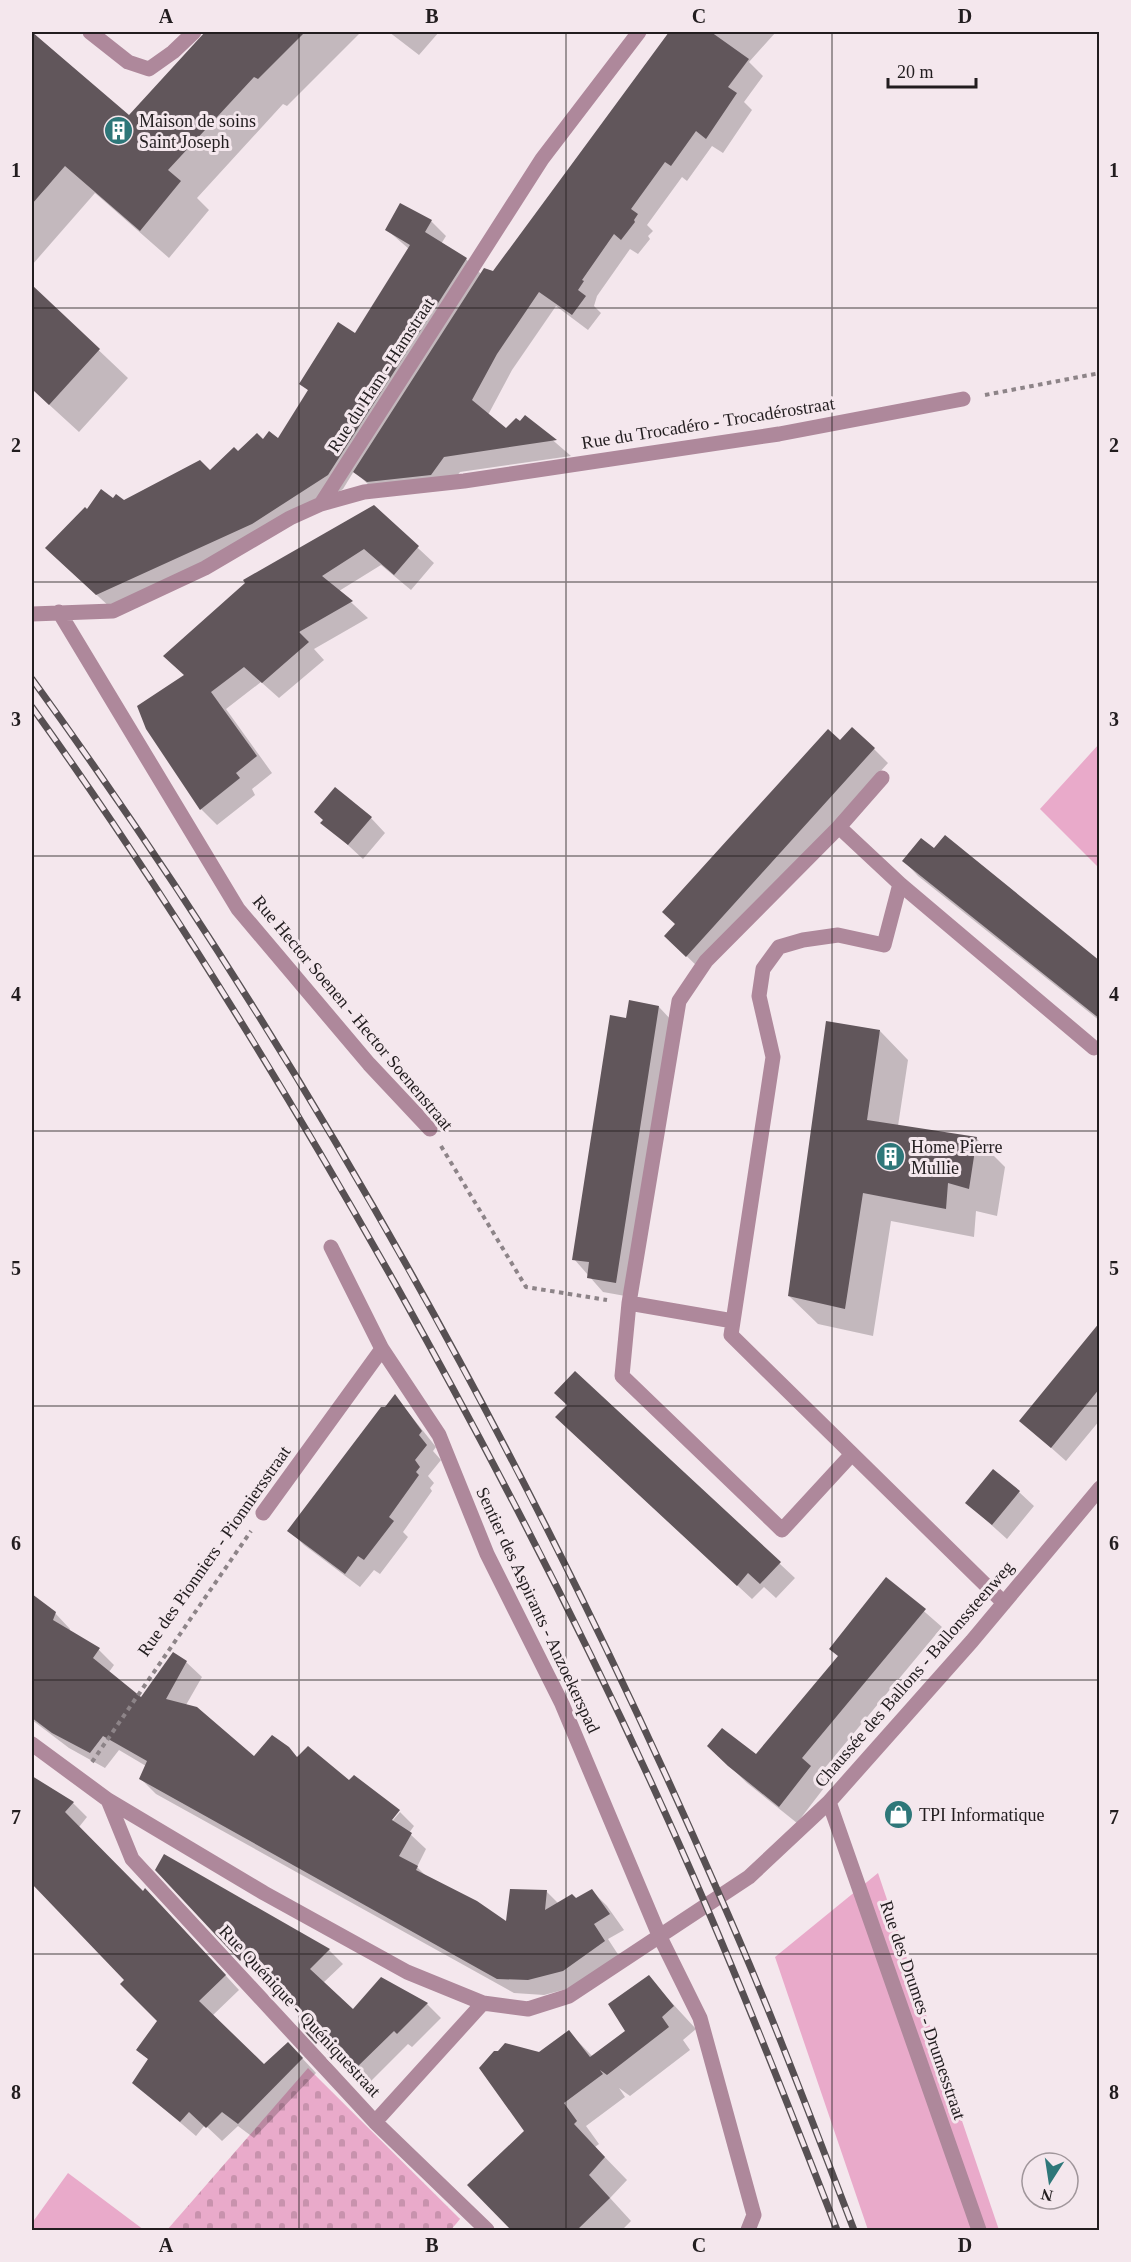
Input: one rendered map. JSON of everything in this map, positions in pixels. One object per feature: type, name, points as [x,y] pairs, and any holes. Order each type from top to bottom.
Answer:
[{"type":"street","points":[[90,32],[128,62],[149,69],[173,52],[194,32]]},
{"type":"street","name":"Rue du Ham - Hamstraat","points":[[321,504],[542,159],[639,32]]},
{"type":"street","name":"Rue du Trocadéro - Trocadérostraat","points":[[321,504],[364,492],[464,481],[779,434],[963,399]]},
{"type":"street","points":[[32,614],[112,611],[205,568],[290,518],[321,504]]},
{"type":"street","name":"Rue Hector Soenen - Hector Soenenstraat","points":[[59,612],[238,909],[369,1064],[430,1129]]},
{"type":"street","points":[[852,1454],[782,1530],[622,1376],[629,1303],[679,1001],[706,961],[839,827],[882,778]]},
{"type":"street","points":[[839,827],[900,884],[1094,1048]]},
{"type":"street","points":[[900,884],[884,945],[838,935],[803,940],[779,947],[763,969],[759,996],[773,1058],[731,1335],[1004,1603]]},
{"type":"street","name":"Sentier des Aspirants - Anzoekerspad","points":[[331,1247],[382,1349],[439,1434],[487,1554],[562,1704],[659,1935]]},
{"type":"street","points":[[629,1303],[733,1321]]},
{"type":"street","name":"Rue des Pionniers - Pionniersstraat","points":[[263,1513],[382,1349]]},
{"type":"street","name":"Chaussée des Ballons - Ballonssteenweg","points":[[32,1744],[108,1800],[264,1893],[407,1972],[483,2003],[528,2009],[569,1996],[749,1877],[829,1802],[1004,1603],[1100,1488]]},
{"type":"street","name":"Rue Quénique - Quéniquestraat","points":[[108,1800],[132,1859],[375,2122],[487,2230]]},
{"type":"street","name":"Rue des Drumes - Drumesstraat","points":[[829,1802],[979,2230]]},
{"type":"street","points":[[659,1935],[700,2018],[754,2215],[748,2230]]},
{"type":"street","points":[[375,2122],[483,2003]]},
{"type":"path","points":[[963,399],[1100,373]]},
{"type":"path","name":"Rue Hector Soenen - Hector Soenenstraat","points":[[430,1129],[526,1287],[629,1303]]},
{"type":"path","name":"Rue des Pionniers - Pionniersstraat","points":[[81,1778],[263,1513]]},
{"type":"green space","points":[[1099,744],[1099,868],[1040,809]]},
{"type":"green space","points":[[878,1873],[999,2230],[868,2230],[775,1957]]},
{"type":"green space","points":[[308,2068],[460,2219],[451,2230],[167,2230]]},
{"type":"green space","points":[[68,2173],[144,2230],[32,2230],[32,2223]]},
{"type":"building","name":"Maison de soins Saint Joseph","points":[[32,32],[129,115],[205,32],[305,32],[258,79],[254,77],[168,170],[181,181],[140,231],[65,166],[32,204]]},
{"type":"building","points":[[669,32],[711,32],[749,59],[728,87],[737,93],[706,139],[696,131],[671,166],[665,162],[631,209],[638,214],[635,222],[621,240],[614,234],[582,280],[584,281],[578,290],[586,296],[572,315],[539,292],[497,354],[472,400],[506,428],[516,418],[520,421],[525,415],[557,440],[444,457],[431,475],[367,482],[353,472],[484,268],[493,271]]},
{"type":"building","points":[[400,203],[432,220],[425,232],[467,258],[328,475],[252,524],[96,595],[45,548],[85,507],[87,509],[101,489],[113,498],[116,494],[124,500],[200,460],[210,470],[234,447],[238,451],[257,433],[263,439],[269,431],[278,438],[308,390],[299,384],[338,322],[355,333],[410,245],[385,230]]},
{"type":"building","points":[[32,285],[100,349],[49,405],[32,389]]},
{"type":"building","points":[[374,505],[419,546],[394,575],[364,549],[322,576],[353,601],[299,632],[309,642],[262,683],[244,667],[211,692],[257,756],[236,773],[240,778],[200,810],[146,729],[137,706],[184,675],[163,656],[245,583],[243,580]]},
{"type":"building","points":[[852,727],[875,748],[686,957],[664,936],[675,924],[662,912],[828,729],[840,740]]},
{"type":"building","points":[[335,787],[372,817],[348,845],[320,823],[323,820],[314,812]]},
{"type":"building","points":[[945,835],[1100,961],[1100,1019],[902,861],[921,838],[934,848]]},
{"type":"building","points":[[629,1000],[659,1006],[616,1283],[587,1278],[589,1262],[572,1260],[610,1015],[626,1018]]},
{"type":"building","name":"Home Pierre Mullie","points":[[826,1021],[880,1030],[867,1120],[977,1137],[969,1189],[948,1183],[946,1209],[863,1193],[845,1309],[788,1296]]},
{"type":"building","points":[[1100,1322],[1100,1388],[1051,1448],[1019,1421]]},
{"type":"building","points":[[575,1371],[781,1562],[760,1584],[748,1573],[737,1586],[555,1417],[567,1405],[554,1393]]},
{"type":"building","points":[[395,1394],[422,1431],[419,1435],[427,1445],[415,1460],[420,1467],[416,1472],[419,1475],[389,1517],[394,1521],[364,1560],[358,1556],[345,1574],[287,1531],[381,1407],[385,1407]]},
{"type":"building","points":[[993,1469],[1020,1491],[992,1525],[965,1503]]},
{"type":"building","points":[[886,1577],[926,1609],[802,1758],[811,1766],[779,1807],[707,1746],[722,1728],[756,1754],[838,1656],[829,1649]]},
{"type":"building","points":[[32,1594],[56,1612],[53,1620],[100,1648],[93,1658],[141,1697],[173,1652],[187,1661],[166,1699],[197,1707],[254,1756],[272,1735],[289,1747],[297,1757],[308,1746],[349,1780],[354,1775],[400,1810],[392,1820],[412,1833],[399,1856],[418,1866],[416,1870],[477,1901],[506,1921],[510,1889],[547,1890],[545,1910],[572,1894],[576,1898],[592,1889],[610,1914],[594,1924],[605,1941],[563,1971],[528,1980],[497,1979],[139,1779],[147,1761],[103,1736],[90,1753],[52,1733],[32,1718]]},
{"type":"building","points":[[32,1776],[74,1802],[65,1812],[143,1891],[145,1888],[226,1975],[199,2001],[264,2064],[288,2042],[303,2058],[238,2124],[222,2112],[206,2128],[189,2112],[180,2122],[132,2083],[148,2059],[136,2050],[157,2021],[120,1984],[124,1980],[32,1884]]},
{"type":"building","points":[[164,1854],[330,1949],[310,1969],[353,2009],[381,1977],[428,2003],[397,2034],[394,2031],[353,2071],[321,2039],[316,2044],[302,2029],[308,2023],[244,1957],[240,1961],[155,1870]]},
{"type":"building","points":[[649,1975],[674,2006],[662,2017],[669,2027],[607,2075],[600,2070],[603,2074],[564,2103],[577,2121],[574,2124],[605,2157],[589,2175],[610,2198],[577,2230],[511,2230],[467,2185],[524,2131],[479,2068],[494,2051],[498,2051],[505,2043],[539,2052],[569,2030],[590,2057],[625,2031],[608,2004]]},
{"type":"railway","points":[[32,679],[132,821],[228,967],[320,1116],[408,1268],[492,1422],[647,1735],[719,1894],[772,2019],[854,2230]]},
{"type":"railway","points":[[32,707],[176,919],[267,1065],[397,1287],[521,1516],[599,1672],[707,1908],[837,2230]]},
{"type":"place","name":"Maison de soins Saint Joseph","points":[[118,131]]},
{"type":"place","name":"Home Pierre Mullie","points":[[890,1157]]},
{"type":"place","name":"TPI Informatique","points":[[898,1815]]}]
